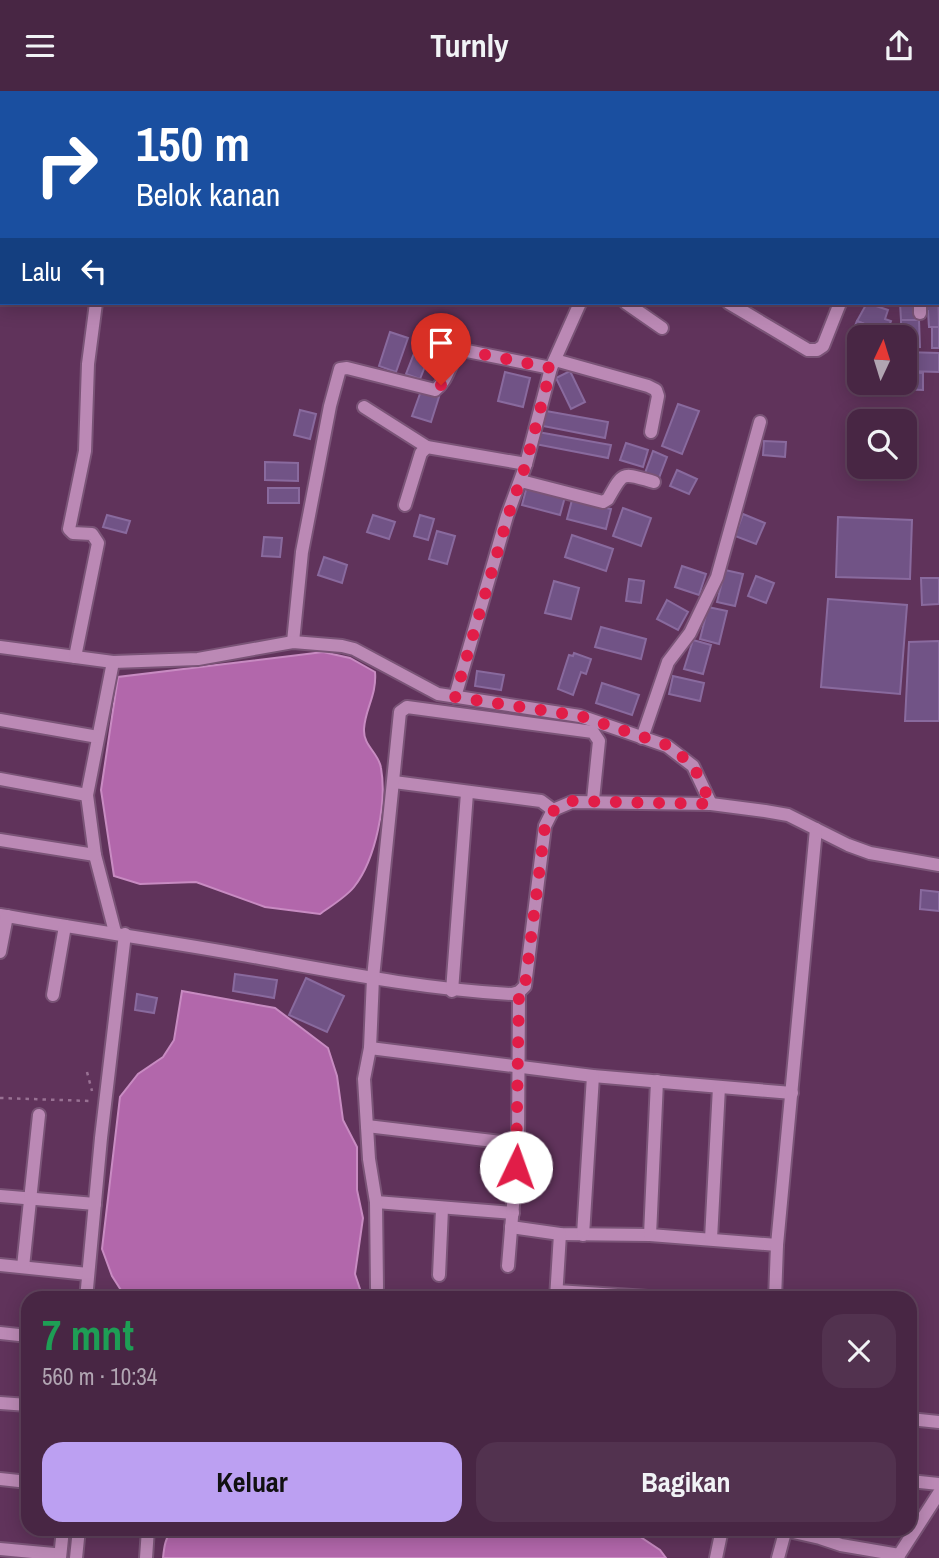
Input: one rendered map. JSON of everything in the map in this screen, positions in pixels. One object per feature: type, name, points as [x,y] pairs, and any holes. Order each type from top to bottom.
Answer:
[{"type":"street","points":[[75,657],[98,543],[92,534],[73,533],[69,529],[85,451],[88,364],[96,305]]},
{"type":"street","points":[[455,697],[526,464],[553,364],[579,305]]},
{"type":"street","points":[[629,305],[662,328]]},
{"type":"street","points":[[732,305],[808,350],[817,350],[823,346],[839,305]]},
{"type":"street","points":[[293,642],[302,552],[330,406],[340,369],[347,368],[435,390],[441,385],[457,354],[462,350],[553,364],[656,390],[658,396],[651,432]]},
{"type":"street","points":[[364,407],[427,447],[526,464]]},
{"type":"street","points":[[642,738],[668,662],[690,633],[718,577],[760,422]]},
{"type":"street","points":[[405,505],[421,453],[427,447]]},
{"type":"street","points":[[520,481],[603,502],[608,499],[621,476],[653,482]]},
{"type":"street","points":[[0,647],[113,662],[198,659],[293,642],[342,646],[354,649],[438,694],[580,716],[667,745],[693,765],[711,804]]},
{"type":"street","points":[[87,1291],[120,933],[95,855],[87,795],[113,662]]},
{"type":"street","points":[[377,1288],[376,1202],[372,1183],[364,1079],[370,1048],[373,978],[400,712],[402,708],[407,708],[593,732],[599,741],[593,800]]},
{"type":"street","points":[[0,720],[98,737]]},
{"type":"street","points":[[0,779],[87,795]]},
{"type":"street","points":[[394,782],[541,801],[554,810]]},
{"type":"street","points":[[452,991],[467,793]]},
{"type":"street","points":[[0,952],[3,915],[452,991],[512,994],[525,986],[545,826],[554,810],[572,801],[711,804],[788,815],[870,853],[939,865]]},
{"type":"street","points":[[775,1291],[777,1245],[816,829]]},
{"type":"street","points":[[0,840],[95,855]]},
{"type":"street","points":[[53,995],[65,926]]},
{"type":"street","points":[[508,1266],[518,1144],[519,992]]},
{"type":"street","points":[[370,1048],[593,1076],[792,1093]]},
{"type":"street","points":[[583,1235],[593,1076]]},
{"type":"street","points":[[650,1235],[657,1081]]},
{"type":"street","points":[[711,1239],[719,1087]]},
{"type":"street","points":[[23,1267],[40,1115]]},
{"type":"street","points":[[368,1126],[518,1144]]},
{"type":"street","points":[[0,1196],[95,1204]]},
{"type":"street","points":[[376,1202],[513,1213]]},
{"type":"street","points":[[439,1275],[442,1209]]},
{"type":"street","points":[[511,1227],[560,1234],[650,1235],[777,1245]]},
{"type":"street","points":[[557,1291],[560,1234]]},
{"type":"street","points":[[0,1265],[88,1274]]},
{"type":"street","points":[[0,1333],[21,1335]]},
{"type":"street","points":[[0,1403],[21,1404]]},
{"type":"street","points":[[917,1420],[939,1422]]},
{"type":"street","points":[[0,1479],[21,1481]]},
{"type":"street","points":[[917,1482],[939,1485]]},
{"type":"street","points":[[917,1527],[939,1493]]},
{"type":"street","points":[[56,1536],[56,1557]]},
{"type":"street","points":[[56,1557],[61,1536]]},
{"type":"street","points":[[76,1558],[78,1536]]},
{"type":"street","points":[[146,1558],[148,1536]]},
{"type":"street","points":[[716,1558],[721,1536]]},
{"type":"street","points":[[778,1558],[781,1536]]},
{"type":"street","points":[[822,1536],[840,1552],[898,1557],[911,1536]]},
{"type":"street","points":[[0,1549],[56,1557]]},
{"type":"path","points":[[0,1098],[94,1101],[87,1072]]},
{"type":"shaded area","points":[[323,652],[350,658],[375,672],[364,735],[380,763],[381,813],[374,846],[362,875],[351,891],[320,914],[265,907],[196,882],[140,884],[114,876],[101,790],[118,677]]},
{"type":"shaded area","points":[[182,991],[275,1008],[328,1048],[337,1076],[343,1120],[357,1147],[357,1190],[363,1218],[355,1274],[361,1291],[122,1291],[112,1276],[102,1249],[120,1097],[138,1074],[163,1057],[174,1040]]},
{"type":"shaded area","points":[[169,1536],[639,1536],[660,1550],[666,1558],[163,1558]]},
{"type":"building","points":[[866,305],[888,310],[885,319],[891,321],[889,325],[867,325],[857,321]]},
{"type":"building","points":[[900,305],[917,305],[917,320],[901,320]]},
{"type":"building","points":[[923,305],[939,305],[939,327],[929,327],[928,311],[923,311]]},
{"type":"building","points":[[901,320],[919,320],[920,347],[917,347],[917,325],[901,325]]},
{"type":"building","points":[[932,327],[939,327],[939,348],[932,348]]},
{"type":"building","points":[[390,332],[408,338],[396,372],[379,366]]},
{"type":"building","points":[[415,351],[429,356],[420,379],[406,374]]},
{"type":"building","points":[[917,352],[939,353],[939,372],[917,371]]},
{"type":"building","points":[[570,371],[585,402],[571,409],[556,378]]},
{"type":"building","points":[[505,372],[530,378],[523,407],[498,401]]},
{"type":"building","points":[[917,373],[923,373],[923,390],[917,390]]},
{"type":"building","points":[[421,391],[439,397],[431,422],[412,416]]},
{"type":"building","points":[[678,404],[699,411],[682,454],[662,446]]},
{"type":"building","points":[[300,410],[316,414],[310,439],[294,435]]},
{"type":"building","points":[[546,411],[608,422],[605,438],[543,426]]},
{"type":"building","points":[[538,432],[611,445],[608,458],[535,444]]},
{"type":"building","points":[[764,441],[786,442],[785,457],[763,455]]},
{"type":"building","points":[[626,443],[648,450],[643,467],[620,460]]},
{"type":"building","points":[[653,451],[667,457],[659,478],[645,473]]},
{"type":"building","points":[[265,462],[298,463],[298,481],[265,480]]},
{"type":"building","points":[[677,470],[697,479],[689,494],[670,486]]},
{"type":"building","points":[[527,486],[565,497],[560,515],[522,505]]},
{"type":"building","points":[[268,488],[299,488],[299,503],[268,503]]},
{"type":"building","points":[[572,500],[611,509],[606,529],[567,519]]},
{"type":"building","points":[[623,508],[651,518],[641,546],[613,536]]},
{"type":"building","points":[[743,514],[765,523],[756,544],[735,536]]},
{"type":"building","points":[[107,515],[130,521],[126,533],[103,527]]},
{"type":"building","points":[[373,515],[395,522],[389,539],[367,532]]},
{"type":"building","points":[[420,515],[434,519],[428,540],[414,536]]},
{"type":"building","points":[[838,517],[912,520],[910,579],[836,577]]},
{"type":"building","points":[[437,531],[455,536],[447,564],[429,559]]},
{"type":"building","points":[[572,535],[613,549],[606,571],[565,557]]},
{"type":"building","points":[[264,537],[282,538],[280,557],[262,556]]},
{"type":"building","points":[[324,557],[347,565],[342,583],[318,575]]},
{"type":"building","points":[[682,566],[706,574],[699,595],[675,587]]},
{"type":"building","points":[[725,570],[743,574],[735,606],[717,602]]},
{"type":"building","points":[[756,576],[774,583],[766,603],[748,596]]},
{"type":"building","points":[[921,578],[939,578],[939,604],[922,605]]},
{"type":"building","points":[[629,579],[644,581],[641,603],[626,601]]},
{"type":"building","points":[[554,581],[579,588],[571,619],[545,613]]},
{"type":"building","points":[[828,599],[907,605],[900,694],[821,687]]},
{"type":"building","points":[[667,600],[688,612],[678,630],[657,619]]},
{"type":"building","points":[[708,607],[727,611],[719,644],[700,639]]},
{"type":"building","points":[[601,627],[646,639],[641,659],[595,647]]},
{"type":"building","points":[[693,640],[711,645],[703,674],[684,669]]},
{"type":"building","points":[[939,641],[939,721],[905,721],[909,642]]},
{"type":"building","points":[[574,653],[591,659],[586,674],[581,672],[573,695],[558,689],[569,655],[573,656]]},
{"type":"building","points":[[477,671],[504,675],[501,690],[475,686]]},
{"type":"building","points":[[673,676],[704,683],[700,701],[669,694]]},
{"type":"building","points":[[602,683],[639,695],[632,715],[596,703]]},
{"type":"building","points":[[921,890],[939,892],[939,911],[920,909]]},
{"type":"building","points":[[235,974],[277,980],[274,998],[233,991]]},
{"type":"building","points":[[306,978],[344,996],[327,1032],[289,1015]]},
{"type":"building","points":[[137,994],[157,998],[154,1013],[135,1010]]},
{"type":"route","points":[[441,385],[457,354],[462,350],[551,368],[526,464],[455,697],[580,716],[667,745],[693,765],[711,804],[572,801],[561,805],[548,816],[525,986],[519,992],[516,1167]]}]
